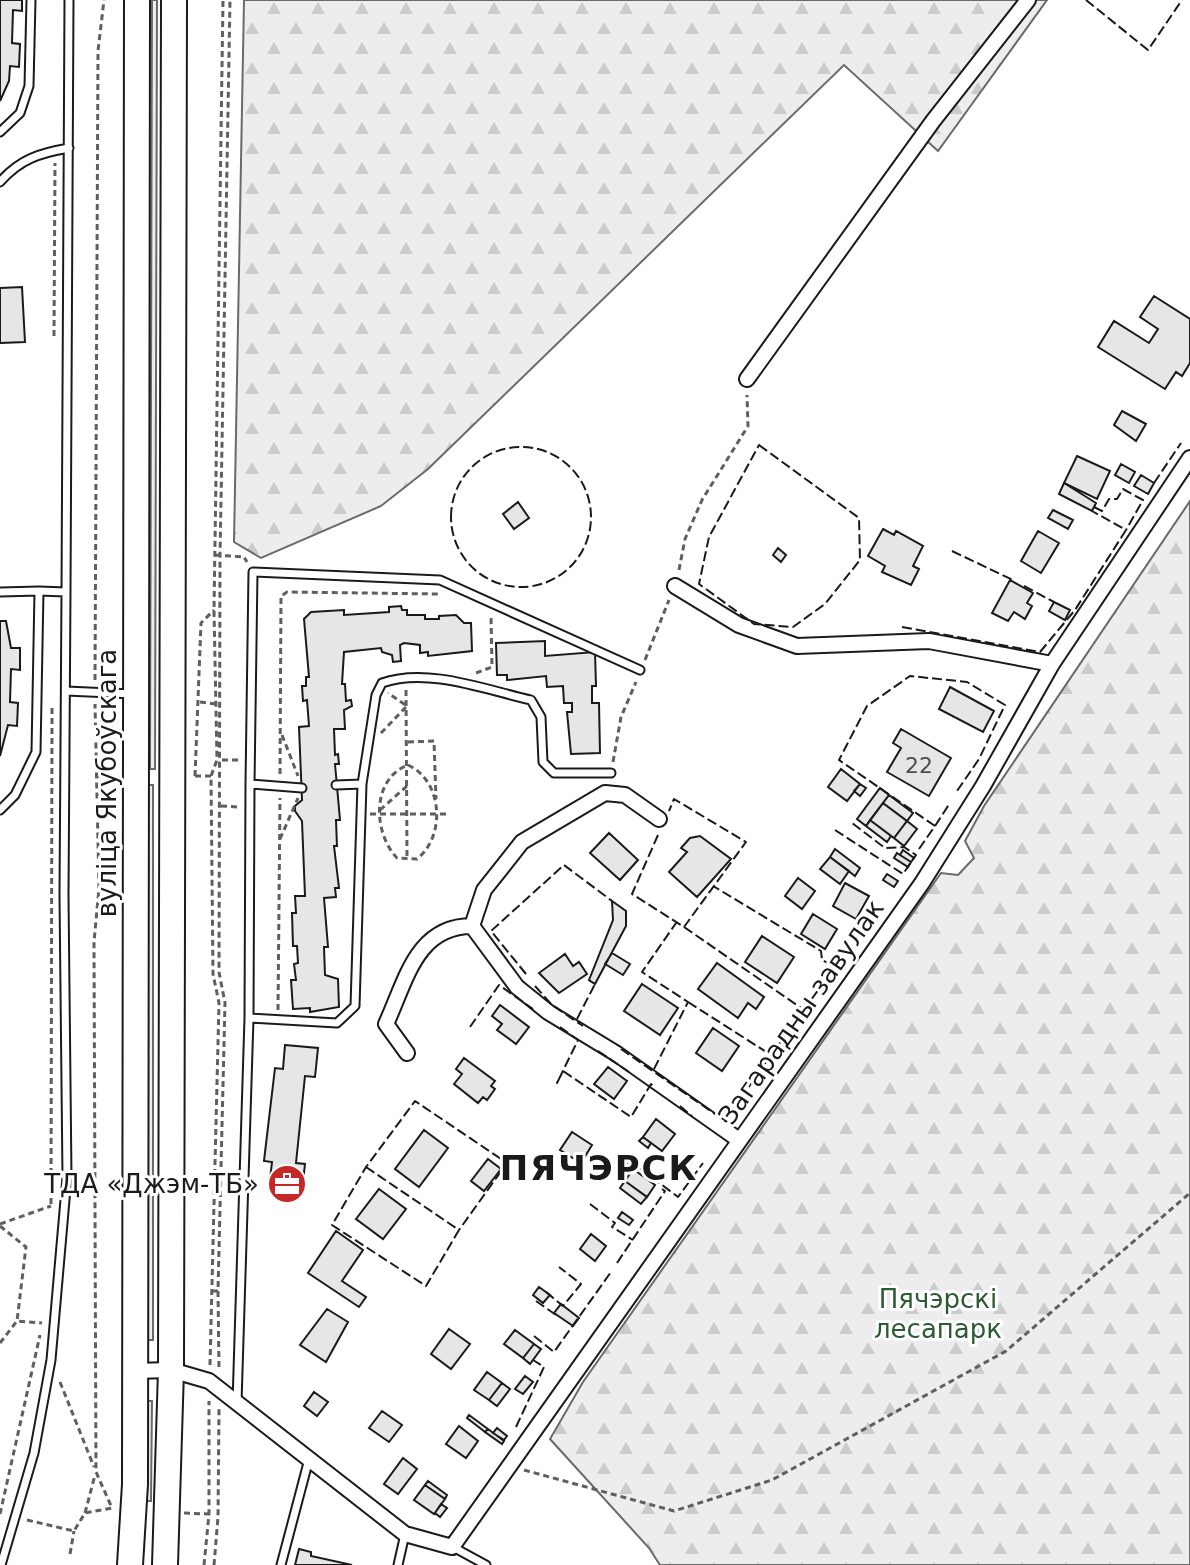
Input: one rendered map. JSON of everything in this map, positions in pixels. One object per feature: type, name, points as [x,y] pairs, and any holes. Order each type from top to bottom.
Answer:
[{"type":"main road","name":"вуліца Якубоўскага","points":[[130,1565],[135,1484],[137,0]]},
{"type":"main road","points":[[165,1565],[171,1370],[174,0]]},
{"type":"street","points":[[747,379],[933,121],[1028,0]]},
{"type":"street","name":"Загарадны завулак","points":[[452,1547],[922,883],[983,786],[1052,664],[1190,458]]},
{"type":"street","points":[[675,586],[739,625],[797,646],[929,641],[1052,664]]},
{"type":"street","points":[[472,926],[484,890],[522,842],[605,793],[625,795],[659,819]]},
{"type":"street","points":[[407,1053],[386,1024],[422,946],[451,926],[472,926]]},
{"type":"street","points":[[472,926],[517,987],[548,1012],[617,1054],[739,1140]]},
{"type":"street","points":[[133,1371],[171,1370],[214,1385],[405,1534],[452,1547]]},
{"type":"lane","points":[[0,132],[20,113],[29,86],[31,0]]},
{"type":"lane","points":[[1,1565],[34,1453],[51,1360],[67,1177],[64,896],[69,0]]},
{"type":"lane","points":[[0,182],[11,169],[36,154],[69,148]]},
{"type":"lane","points":[[237,1405],[249,1018],[253,572],[440,580],[640,670]]},
{"type":"lane","points":[[0,810],[15,795],[36,752],[39,591]]},
{"type":"lane","points":[[0,592],[66,592]]},
{"type":"lane","points":[[249,1018],[337,1023],[355,1006],[362,784],[380,687],[397,678],[445,680],[531,700],[541,717],[543,762],[554,773],[611,773]]},
{"type":"lane","points":[[66,691],[135,694]]},
{"type":"lane","points":[[250,784],[302,788]]},
{"type":"lane","points":[[336,785],[362,784]]},
{"type":"lane","points":[[281,1565],[309,1457]]},
{"type":"lane","points":[[398,1565],[405,1534]]},
{"type":"lane","points":[[452,1547],[486,1565]]},
{"type":"path","points":[[70,1554],[74,1531],[85,1513],[96,1472],[94,942],[99,888],[95,776],[98,51],[104,0]]},
{"type":"path","points":[[214,1565],[218,1517],[212,1291],[219,1003],[213,974],[219,760],[223,0]]},
{"type":"path","points":[[204,1565],[218,1291],[225,1003],[219,972],[217,806],[211,776],[219,760],[214,610],[218,555],[230,0]]},
{"type":"path","points":[[611,773],[621,717],[675,586],[685,539],[702,500],[748,426],[747,379]]},
{"type":"path","points":[[218,555],[244,557],[253,572]]},
{"type":"path","points":[[278,1019],[281,596],[287,592],[439,594]]},
{"type":"path","points":[[470,672],[483,673],[492,667],[491,613],[483,608]]},
{"type":"path","points":[[195,776],[194,725],[200,702],[201,623],[214,610]]},
{"type":"path","points":[[406,678],[407,859]]},
{"type":"path","points":[[380,687],[407,706]]},
{"type":"path","points":[[200,702],[216,704]]},
{"type":"path","points":[[50,1220],[52,703]]},
{"type":"path","points":[[368,748],[407,706]]},
{"type":"path","points":[[280,731],[302,788],[280,840]]},
{"type":"path","points":[[408,742],[434,741],[437,815],[432,839],[417,859],[397,858],[385,845],[380,812],[392,778],[408,765]]},
{"type":"path","points":[[219,760],[250,759]]},
{"type":"path","points":[[408,765],[429,784],[437,815]]},
{"type":"path","points":[[95,776],[119,776]]},
{"type":"path","points":[[185,776],[211,776]]},
{"type":"path","points":[[380,812],[408,786]]},
{"type":"path","points":[[217,806],[249,808]]},
{"type":"path","points":[[362,814],[446,814]]},
{"type":"path","points":[[219,1003],[248,1002]]},
{"type":"path","points":[[510,1466],[674,1511],[772,1480],[1006,1351],[1190,1193]]},
{"type":"path","points":[[0,1343],[17,1321],[26,1247],[0,1225],[51,1206]]},
{"type":"path","points":[[212,1291],[218,1291]]},
{"type":"path","points":[[0,1514],[42,1323],[17,1321]]},
{"type":"path","points":[[51,1360],[112,1508],[85,1513]]},
{"type":"path","points":[[181,1512],[209,1514]]},
{"type":"path","points":[[15,1518],[74,1531]]},
{"type":"green space","points":[[152,0],[157,0],[155,769],[150,769]]},
{"type":"green space","points":[[244,0],[1047,0],[938,151],[844,65],[428,469],[381,506],[261,558],[234,542]]},
{"type":"green space","name":"Пячэрскі лесапарк","points":[[1190,501],[1190,1565],[660,1565],[649,1548],[550,1439],[583,1382],[941,873],[958,875],[974,858],[965,841],[984,806]]},
{"type":"green space","points":[[148,785],[153,785],[153,1340],[147,1340]]},
{"type":"green space","points":[[147,1401],[152,1401],[151,1501],[146,1501]]},
{"type":"building","points":[[0,0],[22,0],[22,11],[13,10],[12,43],[20,44],[19,67],[10,66],[9,81],[0,101]]},
{"type":"building","points":[[22,287],[25,342],[0,343],[0,288]]},
{"type":"building","points":[[1154,296],[1190,319],[1190,363],[1182,376],[1176,372],[1165,389],[1098,347],[1114,321],[1149,343],[1158,329],[1140,317]]},
{"type":"building","points":[[1122,411],[1146,424],[1136,441],[1114,425]]},
{"type":"building","points":[[1077,456],[1110,471],[1097,499],[1064,483]]},
{"type":"building","points":[[1121,464],[1135,472],[1129,483],[1115,475]]},
{"type":"building","points":[[1141,475],[1154,483],[1148,494],[1134,486]]},
{"type":"building","points":[[1064,483],[1096,503],[1092,511],[1059,494]]},
{"type":"building","points":[[518,502],[529,518],[514,529],[503,514]]},
{"type":"building","points":[[1053,510],[1073,520],[1068,529],[1048,518]]},
{"type":"building","points":[[883,529],[894,535],[896,531],[923,546],[913,566],[919,569],[911,585],[882,572],[885,566],[868,556]]},
{"type":"building","points":[[1038,531],[1059,543],[1041,573],[1021,561]]},
{"type":"building","points":[[778,548],[786,555],[781,562],[773,555]]},
{"type":"building","points":[[1010,580],[1033,593],[1027,603],[1032,606],[1025,619],[1014,612],[1008,621],[992,613]]},
{"type":"building","points":[[1054,602],[1070,610],[1065,620],[1049,611]]},
{"type":"building","points":[[401,606],[402,610],[407,610],[407,615],[439,619],[439,616],[456,615],[464,623],[471,623],[472,651],[428,656],[428,652],[420,653],[420,645],[404,643],[400,645],[401,661],[393,662],[392,655],[382,652],[381,648],[344,652],[342,684],[345,684],[346,701],[351,700],[352,706],[344,710],[345,729],[334,729],[335,755],[338,754],[339,764],[335,764],[340,820],[336,820],[337,846],[334,846],[339,888],[335,888],[336,897],[324,898],[328,947],[324,947],[325,975],[338,979],[339,1007],[310,1012],[310,1008],[293,1009],[291,980],[296,980],[294,964],[298,963],[297,946],[293,946],[292,913],[296,913],[295,896],[305,896],[302,821],[295,811],[295,806],[302,800],[299,727],[309,726],[307,700],[303,701],[302,686],[306,686],[306,677],[309,677],[304,619],[311,612],[344,610],[344,615],[389,612],[389,607]]},
{"type":"building","points":[[0,621],[6,621],[11,648],[20,648],[20,670],[11,669],[10,702],[18,703],[17,726],[8,725],[0,756]]},
{"type":"building","points":[[545,641],[545,656],[595,652],[596,686],[592,686],[592,703],[599,703],[600,753],[571,754],[567,712],[572,712],[572,703],[564,703],[563,686],[547,687],[546,676],[507,680],[507,675],[497,675],[496,643]]},
{"type":"building","points":[[950,687],[994,711],[983,732],[939,709]]},
{"type":"building","points":[[901,729],[951,758],[929,796],[887,772],[901,748],[893,743]]},
{"type":"building","points":[[841,769],[860,784],[847,801],[828,787]]},
{"type":"building","points":[[860,784],[866,788],[860,796],[854,791]]},
{"type":"building","points":[[880,788],[889,795],[866,826],[857,819]]},
{"type":"building","points":[[889,795],[913,813],[907,821],[883,803]]},
{"type":"building","points":[[883,803],[907,821],[894,838],[870,820]]},
{"type":"building","points":[[870,820],[891,836],[887,842],[866,826]]},
{"type":"building","points":[[907,821],[917,829],[904,846],[894,838]]},
{"type":"building","points":[[609,833],[638,860],[620,880],[590,853]]},
{"type":"building","points":[[700,836],[731,859],[697,897],[669,872],[687,852],[681,848],[690,838]]},
{"type":"building","points":[[835,849],[860,868],[855,876],[830,857]]},
{"type":"building","points":[[903,850],[914,858],[911,862],[900,855]]},
{"type":"building","points":[[897,853],[911,862],[908,867],[894,858]]},
{"type":"building","points":[[830,857],[849,871],[840,884],[820,869]]},
{"type":"building","points":[[887,874],[898,881],[894,887],[883,880]]},
{"type":"building","points":[[798,878],[815,891],[802,909],[785,896]]},
{"type":"building","points":[[845,883],[869,896],[856,919],[833,906]]},
{"type":"building","points":[[612,901],[626,911],[626,926],[595,984],[589,980],[613,920]]},
{"type":"building","points":[[813,914],[837,929],[825,949],[801,934]]},
{"type":"building","points":[[762,936],[794,957],[777,983],[745,962]]},
{"type":"building","points":[[612,953],[630,964],[623,975],[605,964]]},
{"type":"building","points":[[565,954],[573,966],[579,962],[587,974],[559,993],[539,973]]},
{"type":"building","points":[[717,963],[764,997],[756,1009],[748,1003],[738,1018],[698,989]]},
{"type":"building","points":[[642,984],[678,1008],[660,1035],[624,1011]]},
{"type":"building","points":[[500,1005],[529,1027],[516,1044],[497,1030],[502,1024],[492,1016]]},
{"type":"building","points":[[713,1028],[739,1046],[722,1071],[696,1053]]},
{"type":"building","points":[[285,1045],[318,1048],[315,1077],[305,1076],[296,1163],[305,1164],[302,1191],[269,1187],[272,1162],[264,1161],[275,1068],[283,1069]]},
{"type":"building","points":[[464,1058],[495,1081],[491,1086],[495,1089],[487,1100],[483,1097],[478,1103],[454,1084],[462,1074],[456,1069]]},
{"type":"building","points":[[608,1067],[627,1081],[614,1099],[594,1084]]},
{"type":"building","points":[[656,1119],[675,1134],[662,1151],[643,1137]]},
{"type":"building","points":[[424,1130],[448,1148],[419,1187],[395,1169]]},
{"type":"building","points":[[572,1132],[592,1145],[581,1163],[560,1150]]},
{"type":"building","points":[[643,1137],[651,1143],[648,1148],[639,1141]]},
{"type":"building","points":[[488,1159],[501,1169],[484,1191],[471,1181]]},
{"type":"building","points":[[627,1164],[633,1169],[625,1181],[618,1176]]},
{"type":"building","points":[[633,1169],[655,1185],[647,1197],[625,1181]]},
{"type":"building","points":[[625,1181],[647,1197],[641,1204],[620,1188]]},
{"type":"building","points":[[379,1189],[406,1209],[383,1239],[356,1219]]},
{"type":"building","points":[[622,1212],[633,1220],[629,1225],[618,1218]]},
{"type":"building","points":[[336,1231],[363,1250],[342,1281],[366,1297],[359,1307],[308,1273]]},
{"type":"building","points":[[591,1234],[606,1246],[595,1261],[580,1249]]},
{"type":"building","points":[[539,1287],[550,1295],[543,1303],[533,1295]]},
{"type":"building","points":[[561,1304],[579,1318],[573,1326],[554,1313]]},
{"type":"building","points":[[327,1309],[348,1322],[326,1362],[300,1345]]},
{"type":"building","points":[[449,1329],[470,1344],[451,1369],[431,1354]]},
{"type":"building","points":[[515,1330],[534,1344],[523,1358],[504,1344]]},
{"type":"building","points":[[534,1344],[541,1349],[530,1364],[523,1358]]},
{"type":"building","points":[[487,1372],[502,1383],[489,1400],[474,1390]]},
{"type":"building","points":[[525,1376],[533,1382],[523,1394],[515,1389]]},
{"type":"building","points":[[502,1383],[510,1389],[497,1406],[489,1400]]},
{"type":"building","points":[[314,1392],[328,1402],[317,1416],[304,1406]]},
{"type":"building","points":[[382,1411],[402,1425],[389,1442],[369,1428]]},
{"type":"building","points":[[469,1415],[488,1429],[485,1432],[467,1418]]},
{"type":"building","points":[[459,1426],[478,1441],[466,1458],[446,1444]]},
{"type":"building","points":[[497,1428],[507,1436],[504,1440],[493,1433]]},
{"type":"building","points":[[488,1429],[504,1441],[502,1444],[485,1432]]},
{"type":"building","points":[[403,1458],[417,1469],[398,1494],[384,1484]]},
{"type":"building","points":[[428,1481],[447,1495],[445,1499],[425,1485]]},
{"type":"building","points":[[425,1485],[445,1499],[434,1514],[414,1500]]},
{"type":"building","points":[[441,1504],[447,1508],[440,1517],[435,1513]]},
{"type":"building","points":[[299,1549],[311,1552],[311,1556],[352,1565],[295,1565]]},
{"type":"fence","points":[[1086,0],[1148,50],[1182,0]]},
{"type":"fence","points":[[1154,483],[1181,443]]},
{"type":"fence","points":[[759,445],[859,518],[860,560],[825,604],[793,627],[754,624],[699,584],[709,537],[759,445]]},
{"type":"fence","points":[[521,447],[548,452],[571,467],[586,490],[591,517],[586,544],[571,567],[548,582],[521,587],[494,582],[471,567],[456,544],[451,517],[456,490],[471,467],[494,452],[521,447]]},
{"type":"fence","points":[[1094,507],[1102,511],[1109,499],[1117,499],[1123,489],[1143,500],[1126,530]]},
{"type":"fence","points":[[902,627],[1040,652],[1075,610],[1126,530],[1092,511]]},
{"type":"fence","points":[[952,551],[1013,580]]},
{"type":"fence","points":[[1024,586],[1054,602]]},
{"type":"fence","points":[[919,849],[935,826],[839,760],[867,706],[910,676],[967,682],[1005,705],[979,759],[955,794]]},
{"type":"fence","points":[[658,835],[632,894],[684,927],[746,842],[674,799],[669,811]]},
{"type":"fence","points":[[935,826],[950,803]]},
{"type":"fence","points":[[835,830],[903,874],[916,855],[904,847],[885,848],[852,823]]},
{"type":"fence","points":[[526,974],[491,931],[564,865],[612,901]]},
{"type":"fence","points":[[688,1002],[771,1055],[835,967],[822,960],[821,951],[713,886]]},
{"type":"fence","points":[[654,1069],[688,1002],[642,972],[676,923]]},
{"type":"fence","points":[[684,927],[804,1010]]},
{"type":"fence","points":[[577,1019],[595,984]]},
{"type":"fence","points":[[470,1027],[499,985],[533,1009]]},
{"type":"fence","points":[[535,986],[552,1005],[583,1026]]},
{"type":"fence","points":[[560,1027],[578,1040],[557,1083],[563,1071],[631,1117],[651,1084],[654,1087]]},
{"type":"fence","points":[[621,1049],[725,1121],[771,1055]]},
{"type":"fence","points":[[598,1051],[629,1072]]},
{"type":"fence","points":[[366,1167],[459,1230],[426,1286],[332,1225],[366,1167],[415,1101],[507,1163],[459,1230]]},
{"type":"fence","points":[[680,1106],[692,1116]]},
{"type":"fence","points":[[629,1160],[678,1197],[703,1163]]},
{"type":"fence","points":[[617,1263],[665,1191],[662,1189]]},
{"type":"fence","points":[[590,1204],[615,1223],[612,1227],[633,1240]]},
{"type":"fence","points":[[546,1292],[563,1306],[581,1284],[559,1267]]},
{"type":"fence","points":[[534,1336],[554,1352],[611,1272]]},
{"type":"fence","points":[[536,1301],[556,1315]]},
{"type":"fence","points":[[516,1427],[544,1367],[533,1360]]},
{"type":"place","name":"ТДА «Джэм-ТБ»","points":[[287,1184]]},
{"type":"district","name":"ПЯЧЭРСК","points":[[599,1168]]}]
